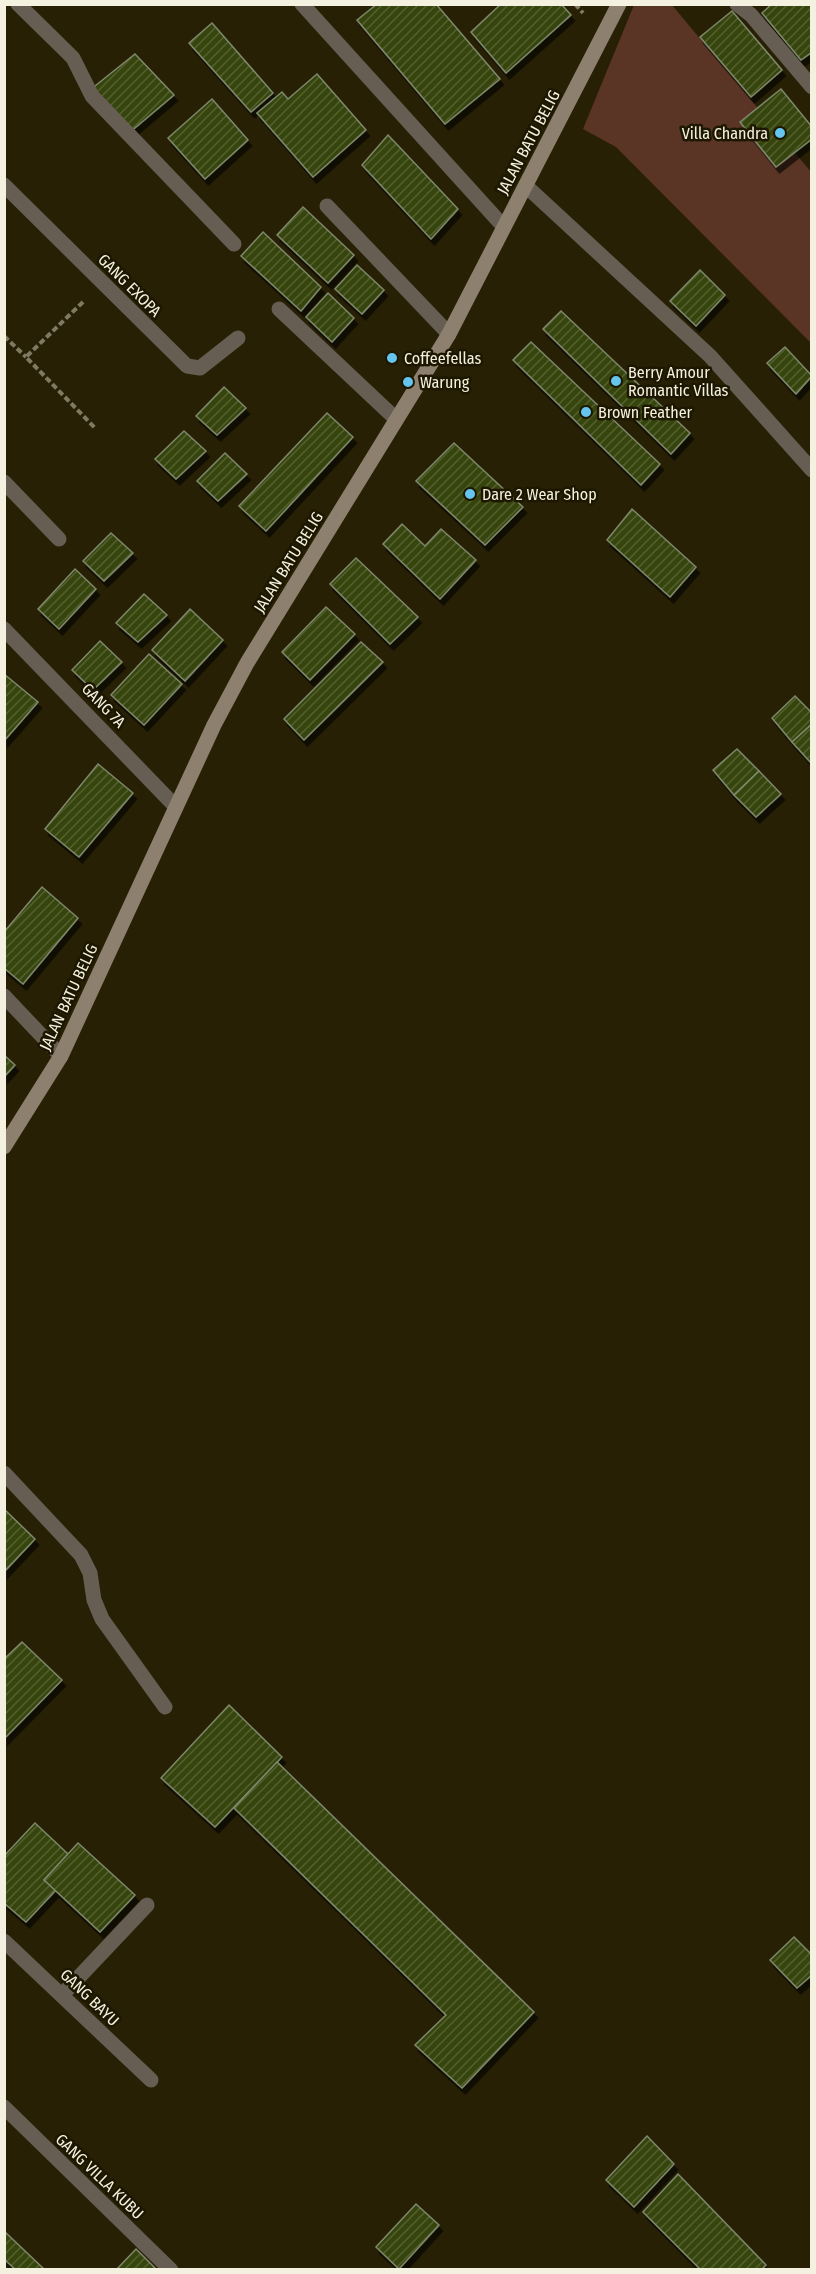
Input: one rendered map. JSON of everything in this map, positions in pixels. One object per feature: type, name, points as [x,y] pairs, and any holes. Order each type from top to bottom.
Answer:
[{"type":"street","points":[[18,4],[73,58],[92,96],[234,244]]},
{"type":"street","points":[[302,4],[504,227]]},
{"type":"street","name":"JALAN BATU BELIG","points":[[4,1147],[61,1056],[214,725],[247,663],[449,334],[619,4]]},
{"type":"street","points":[[737,4],[751,15],[812,87]]},
{"type":"street","name":"GANG EXOPA","points":[[4,185],[182,362],[192,369],[208,363],[238,338]]},
{"type":"street","points":[[526,186],[710,357],[812,471]]},
{"type":"street","points":[[327,206],[449,334]]},
{"type":"street","points":[[279,309],[396,419]]},
{"type":"street","points":[[4,482],[59,539]]},
{"type":"street","name":"GANG 7A","points":[[4,629],[176,807]]},
{"type":"street","points":[[4,996],[61,1056]]},
{"type":"street","points":[[4,1473],[81,1555],[90,1573],[94,1600],[102,1619],[165,1707]]},
{"type":"street","points":[[62,1995],[147,1905]]},
{"type":"street","name":"GANG BAYU","points":[[4,1941],[151,2080]]},
{"type":"street","name":"GANG VILLA KUBU","points":[[4,2107],[171,2270]]},
{"type":"path","points":[[26,357],[103,283]]},
{"type":"path","points":[[4,336],[96,429]]},
{"type":"shaded area","points":[[634,5],[672,5],[811,172],[811,343],[616,147],[583,129]]},
{"type":"building","points":[[377,4],[436,4],[500,79],[445,124],[357,20]]},
{"type":"building","points":[[501,4],[561,4],[571,15],[506,73],[471,32]]},
{"type":"building","points":[[772,4],[812,4],[812,52],[801,60],[762,13]]},
{"type":"building","points":[[732,11],[782,70],[751,97],[700,37]]},
{"type":"building","points":[[212,23],[273,93],[251,112],[189,43]]},
{"type":"building","points":[[135,54],[174,95],[129,133],[90,90]]},
{"type":"building","points":[[317,74],[366,130],[313,177],[257,113],[282,92],[288,99]]},
{"type":"building","name":"Villa Chandra","points":[[781,89],[812,127],[812,139],[776,167],[740,122]]},
{"type":"building","points":[[212,99],[248,140],[205,179],[168,138]]},
{"type":"building","points":[[388,135],[458,209],[431,239],[362,165]]},
{"type":"building","points":[[303,207],[354,255],[328,283],[277,235]]},
{"type":"building","points":[[263,232],[321,287],[301,311],[241,256]]},
{"type":"building","points":[[357,265],[384,290],[362,314],[335,289]]},
{"type":"building","points":[[700,270],[725,295],[696,326],[670,301]]},
{"type":"building","points":[[328,293],[354,318],[332,342],[306,317]]},
{"type":"building","name":"Berry Amour Romantic Villas","points":[[561,311],[690,433],[671,454],[543,329]]},
{"type":"building","name":"Brown Feather","points":[[531,342],[660,464],[641,485],[513,360]]},
{"type":"building","points":[[785,347],[812,376],[796,394],[767,363]]},
{"type":"building","points":[[224,387],[246,408],[217,435],[196,416]]},
{"type":"building","points":[[327,413],[353,437],[266,531],[239,506]]},
{"type":"building","points":[[184,431],[206,451],[176,479],[155,459]]},
{"type":"building","name":"Dare 2 Wear Shop","points":[[454,443],[523,507],[485,545],[416,481]]},
{"type":"building","points":[[225,453],[247,474],[218,501],[197,481]]},
{"type":"building","points":[[632,509],[696,567],[670,597],[607,540]]},
{"type":"building","points":[[402,524],[425,546],[441,529],[476,560],[440,599],[383,544]]},
{"type":"building","points":[[111,533],[133,553],[104,581],[83,561]]},
{"type":"building","points":[[356,558],[418,617],[390,644],[330,584]]},
{"type":"building","points":[[75,569],[96,589],[59,629],[38,609]]},
{"type":"building","points":[[144,594],[167,615],[138,642],[116,623]]},
{"type":"building","points":[[326,607],[355,634],[310,680],[282,652]]},
{"type":"building","points":[[190,609],[223,640],[185,681],[152,650]]},
{"type":"building","points":[[100,641],[122,662],[93,690],[72,670]]},
{"type":"building","points":[[361,642],[383,662],[304,740],[284,719]]},
{"type":"building","points":[[149,654],[182,684],[144,725],[111,695]]},
{"type":"building","points":[[4,674],[38,702],[4,741]]},
{"type":"building","points":[[795,696],[812,713],[812,724],[792,742],[772,718]]},
{"type":"building","points":[[812,724],[812,764],[792,742]]},
{"type":"building","points":[[737,749],[759,771],[734,795],[713,770]]},
{"type":"building","points":[[98,764],[133,793],[79,857],[45,829]]},
{"type":"building","points":[[759,771],[781,794],[756,817],[734,795]]},
{"type":"building","points":[[42,887],[78,918],[23,984],[4,968],[4,932]]},
{"type":"building","points":[[4,1055],[15,1065],[4,1077]]},
{"type":"building","points":[[4,1509],[35,1539],[4,1572]]},
{"type":"building","points":[[22,1642],[62,1680],[4,1739],[4,1659]]},
{"type":"building","points":[[229,1705],[282,1757],[215,1827],[161,1778]]},
{"type":"building","points":[[277,1762],[534,2012],[462,2088],[415,2045],[446,2015],[234,1808]]},
{"type":"building","points":[[35,1823],[68,1854],[44,1880],[56,1890],[26,1922],[4,1903],[4,1856]]},
{"type":"building","points":[[78,1843],[135,1895],[100,1932],[44,1880]]},
{"type":"building","points":[[794,1937],[812,1955],[812,1975],[797,1988],[770,1960]]},
{"type":"building","points":[[647,2136],[674,2164],[634,2207],[606,2180]]},
{"type":"building","points":[[678,2174],[766,2265],[761,2270],[701,2270],[643,2212]]},
{"type":"building","points":[[416,2204],[439,2225],[399,2269],[376,2247]]},
{"type":"building","points":[[4,2231],[45,2270],[16,2270],[4,2259]]},
{"type":"building","points":[[136,2249],[157,2270],[116,2270]]},
{"type":"place","name":"Villa Chandra","points":[[780,133]]},
{"type":"place","name":"Coffeefellas","points":[[392,358]]},
{"type":"place","name":"Berry Amour Romantic Villas","points":[[616,381]]},
{"type":"place","name":"Warung","points":[[408,382]]},
{"type":"place","name":"Brown Feather","points":[[586,412]]},
{"type":"place","name":"Dare 2 Wear Shop","points":[[470,494]]}]
